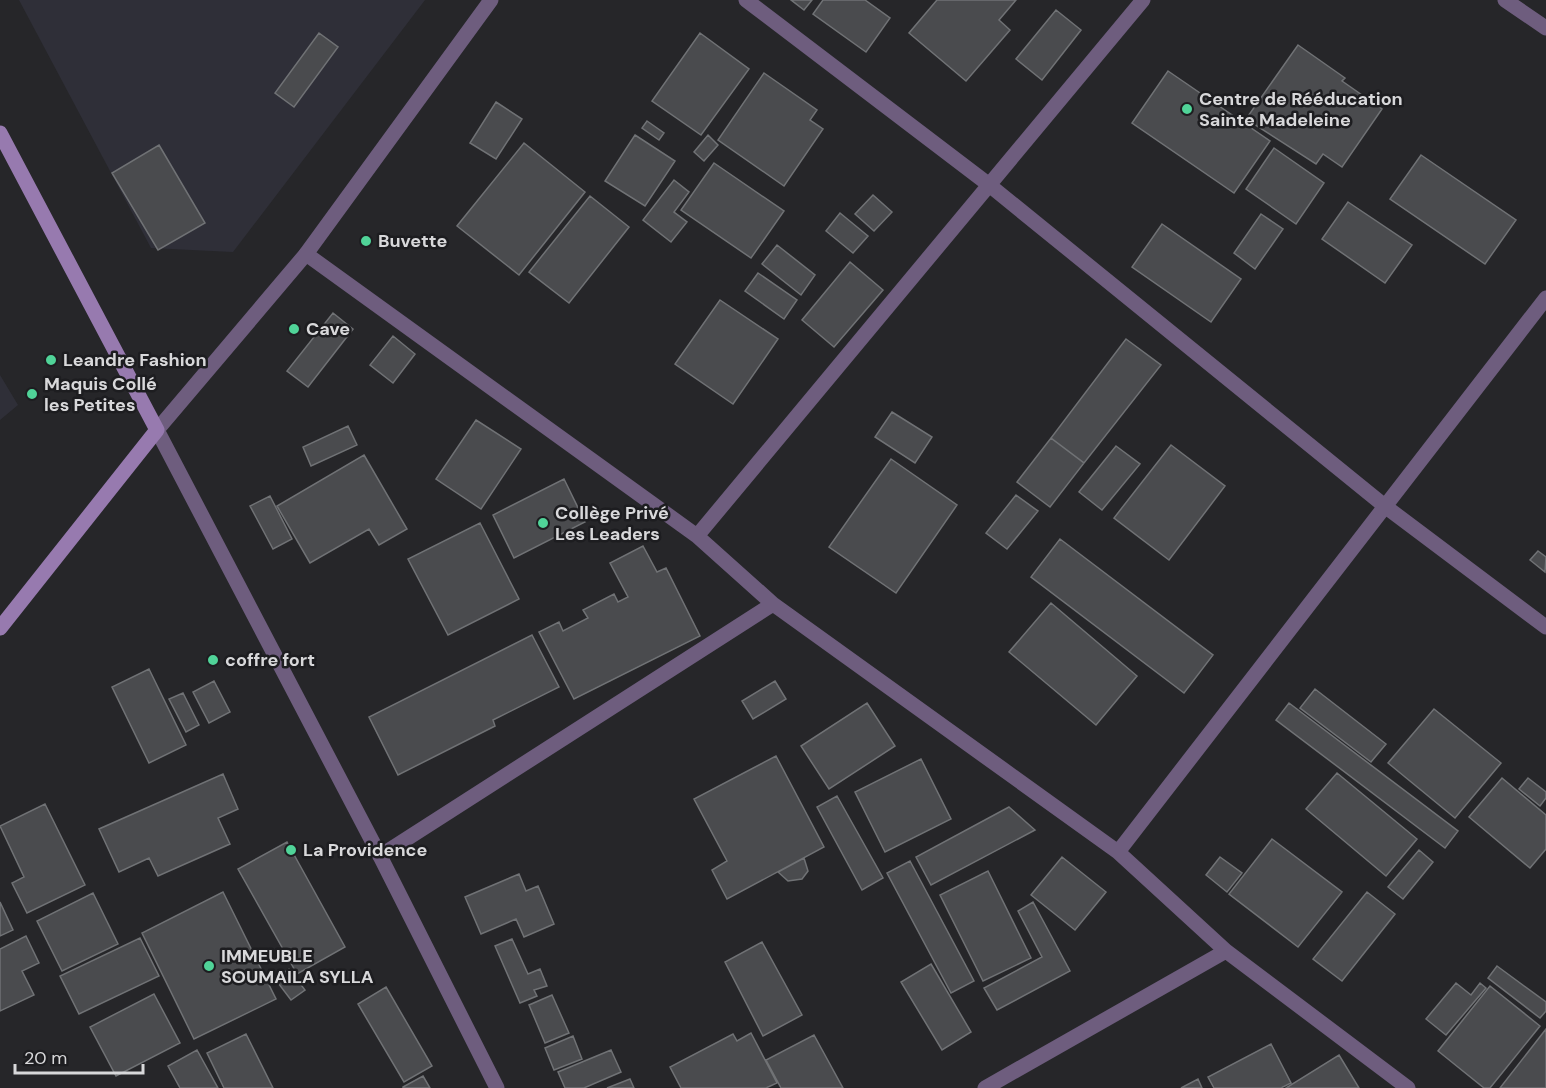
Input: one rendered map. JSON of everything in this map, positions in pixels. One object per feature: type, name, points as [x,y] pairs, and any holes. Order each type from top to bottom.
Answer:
[{"type":"main road","points":[[0,133],[157,430],[0,628]]},
{"type":"street","points":[[491,0],[306,254],[157,430],[380,856],[497,1088]]},
{"type":"street","points":[[746,0],[988,184],[1386,507],[1546,627]]},
{"type":"street","points":[[697,536],[1143,0]]},
{"type":"street","points":[[1505,0],[1546,28]]},
{"type":"street","points":[[306,254],[697,536],[773,604],[1118,852],[1226,951],[1408,1088]]},
{"type":"street","points":[[1118,852],[1546,298]]},
{"type":"street","points":[[380,856],[773,604]]},
{"type":"street","points":[[985,1088],[1226,951]]},
{"type":"shaded area","points":[[19,0],[425,0],[233,252],[151,248]]},
{"type":"shaded area","points":[[0,375],[18,405],[0,420]]},
{"type":"building","points":[[791,0],[812,0],[804,10]]},
{"type":"building","points":[[823,0],[865,0],[890,18],[866,52],[813,14]]},
{"type":"building","points":[[937,0],[1016,0],[999,20],[1010,30],[966,81],[909,33]]},
{"type":"building","points":[[1056,10],[1081,30],[1042,80],[1016,59]]},
{"type":"building","points":[[319,33],[338,47],[294,107],[275,93]]},
{"type":"building","points":[[700,33],[749,69],[701,135],[652,101]]},
{"type":"building","points":[[1298,45],[1345,78],[1342,81],[1382,109],[1342,167],[1323,154],[1316,164],[1246,119]]},
{"type":"building","points":[[1168,71],[1270,141],[1234,193],[1132,123]]},
{"type":"building","points":[[764,73],[817,110],[810,120],[823,129],[784,186],[718,140]]},
{"type":"building","points":[[496,102],[522,119],[496,159],[470,143]]},
{"type":"building","points":[[647,121],[664,133],[659,140],[642,128]]},
{"type":"building","points":[[635,135],[675,161],[645,206],[605,181]]},
{"type":"building","points":[[708,135],[718,145],[704,161],[694,152]]},
{"type":"building","points":[[524,143],[585,192],[519,275],[457,226]]},
{"type":"building","points":[[159,145],[205,223],[158,250],[112,173]]},
{"type":"building","points":[[1274,148],[1324,183],[1296,224],[1246,189]]},
{"type":"building","points":[[1421,155],[1516,220],[1485,264],[1390,199]]},
{"type":"building","points":[[714,163],[784,211],[751,258],[681,210]]},
{"type":"building","points":[[674,180],[689,192],[674,212],[687,222],[671,242],[643,220]]},
{"type":"building","points":[[873,195],[892,212],[874,231],[855,214]]},
{"type":"building","points":[[590,196],[629,227],[569,303],[529,272]]},
{"type":"building","points":[[1348,202],[1412,245],[1385,283],[1322,239]]},
{"type":"building","points":[[840,213],[868,236],[853,253],[826,231]]},
{"type":"building","points":[[1261,214],[1283,229],[1255,269],[1234,253]]},
{"type":"building","points":[[1162,224],[1241,279],[1211,322],[1132,267]]},
{"type":"building","points":[[777,245],[815,275],[801,295],[762,264]]},
{"type":"building","points":[[850,262],[883,290],[834,347],[802,320]]},
{"type":"building","points":[[758,273],[797,300],[784,319],[745,291]]},
{"type":"building","points":[[720,300],[778,339],[733,404],[675,364]]},
{"type":"building","points":[[333,313],[353,329],[308,387],[287,371]]},
{"type":"building","points":[[393,336],[415,354],[393,383],[370,365]]},
{"type":"building","points":[[1126,339],[1161,365],[1084,463],[1051,438]]},
{"type":"building","points":[[892,412],[932,437],[915,463],[875,437]]},
{"type":"building","points":[[476,420],[521,449],[481,509],[436,479]]},
{"type":"building","points":[[348,426],[357,445],[311,466],[303,447]]},
{"type":"building","points":[[1051,438],[1084,463],[1050,507],[1017,482]]},
{"type":"building","points":[[1171,445],[1225,486],[1169,560],[1114,518]]},
{"type":"building","points":[[1116,446],[1140,464],[1102,510],[1079,492]]},
{"type":"building","points":[[364,455],[407,529],[379,545],[369,529],[310,563],[277,506]]},
{"type":"building","points":[[891,459],[957,505],[896,593],[829,547]]},
{"type":"building","points":[[564,479],[585,522],[514,558],[493,515]]},
{"type":"building","points":[[1016,495],[1038,511],[1007,549],[986,533]]},
{"type":"building","points":[[270,496],[292,539],[273,549],[250,506]]},
{"type":"building","points":[[480,523],[519,599],[448,635],[408,559]]},
{"type":"building","points":[[1060,539],[1213,655],[1184,693],[1031,577]]},
{"type":"building","points":[[643,546],[657,572],[666,568],[700,636],[574,699],[539,632],[559,622],[563,631],[588,618],[583,610],[614,594],[618,602],[628,597],[610,563]]},
{"type":"building","points":[[1538,551],[1546,557],[1545,572],[1530,560]]},
{"type":"building","points":[[1051,603],[1137,676],[1096,725],[1009,652]]},
{"type":"building","points":[[532,635],[559,687],[493,720],[495,726],[398,775],[369,717]]},
{"type":"building","points":[[149,669],[186,745],[149,763],[112,687]]},
{"type":"building","points":[[214,681],[230,712],[209,723],[193,692]]},
{"type":"building","points":[[775,681],[786,699],[753,719],[742,701]]},
{"type":"building","points":[[1315,689],[1386,744],[1371,762],[1300,708]]},
{"type":"building","points":[[183,693],[199,725],[186,732],[169,699]]},
{"type":"building","points":[[867,703],[895,746],[829,789],[801,746]]},
{"type":"building","points":[[1289,703],[1458,831],[1445,848],[1276,720]]},
{"type":"building","points":[[1434,709],[1501,763],[1455,818],[1388,763]]},
{"type":"building","points":[[776,756],[824,847],[727,899],[712,870],[727,861],[694,799]]},
{"type":"building","points":[[921,759],[951,819],[885,852],[855,792]]},
{"type":"building","points":[[1337,773],[1417,839],[1386,876],[1306,809]]},
{"type":"building","points":[[223,774],[238,809],[218,818],[230,844],[158,876],[149,858],[119,872],[99,829]]},
{"type":"building","points":[[1502,778],[1546,815],[1546,849],[1530,868],[1469,817]]},
{"type":"building","points":[[1528,778],[1546,792],[1546,798],[1540,806],[1519,789]]},
{"type":"building","points":[[837,796],[883,878],[862,890],[817,807]]},
{"type":"building","points":[[45,804],[85,885],[27,913],[12,883],[24,877],[0,826]]},
{"type":"building","points":[[1009,807],[1035,830],[931,885],[916,857]]},
{"type":"building","points":[[1272,839],[1342,892],[1298,947],[1229,894]]},
{"type":"building","points":[[287,842],[345,947],[297,974],[238,869]]},
{"type":"building","points":[[1419,850],[1433,862],[1403,899],[1388,887]]},
{"type":"building","points":[[1062,857],[1106,892],[1075,930],[1031,895]]},
{"type":"building","points":[[1220,857],[1242,873],[1227,892],[1206,875]]},
{"type":"building","points":[[804,858],[808,871],[802,879],[788,881],[778,872]]},
{"type":"building","points":[[910,861],[974,981],[951,993],[887,873]]},
{"type":"building","points":[[988,871],[1031,958],[983,981],[940,895]]},
{"type":"building","points":[[519,874],[526,891],[538,886],[554,924],[524,937],[516,919],[481,934],[465,897]]},
{"type":"building","name":"IMMEUBLE SOUMAILA SYLLA","points":[[223,892],[276,999],[194,1039],[142,933]]},
{"type":"building","points":[[1367,892],[1395,914],[1342,981],[1313,959]]},
{"type":"building","points":[[93,893],[118,944],[62,971],[37,921]]},
{"type":"building","points":[[0,902],[13,930],[0,936]]},
{"type":"building","points":[[1033,902],[1070,971],[997,1010],[984,988],[1042,957],[1018,911]]},
{"type":"building","points":[[26,936],[39,963],[22,971],[34,995],[0,1011],[0,949]]},
{"type":"building","points":[[140,938],[159,976],[79,1014],[60,976]]},
{"type":"building","points":[[512,939],[528,974],[540,969],[547,986],[534,990],[537,996],[520,1003],[495,946]]},
{"type":"building","points":[[762,942],[802,1015],[763,1036],[725,962]]},
{"type":"building","points":[[931,964],[971,1032],[942,1050],[901,982]]},
{"type":"building","points":[[1497,966],[1546,1002],[1546,1011],[1540,1018],[1488,978]]},
{"type":"building","points":[[289,969],[305,990],[291,1000],[275,979]]},
{"type":"building","points":[[1456,983],[1471,995],[1480,983],[1486,988],[1446,1035],[1426,1019]]},
{"type":"building","points":[[1490,986],[1540,1026],[1490,1088],[1484,1088],[1438,1051]]},
{"type":"building","points":[[386,987],[432,1066],[404,1082],[358,1004]]},
{"type":"building","points":[[154,994],[180,1043],[116,1076],[90,1027]]},
{"type":"building","points":[[552,995],[569,1033],[545,1043],[529,1005]]},
{"type":"building","points":[[1546,1029],[1546,1088],[1500,1088]]},
{"type":"building","points":[[751,1033],[777,1083],[766,1088],[681,1088],[670,1067],[733,1034],[737,1041]]},
{"type":"building","points":[[246,1034],[273,1088],[224,1088],[207,1053]]},
{"type":"building","points":[[814,1035],[843,1088],[781,1088],[766,1060]]},
{"type":"building","points":[[573,1036],[582,1059],[554,1070],[545,1048]]},
{"type":"building","points":[[1271,1044],[1291,1083],[1281,1088],[1214,1088],[1208,1077]]},
{"type":"building","points":[[197,1050],[218,1088],[180,1088],[168,1066]]},
{"type":"building","points":[[611,1050],[621,1072],[584,1088],[565,1088],[558,1072]]},
{"type":"building","points":[[1339,1055],[1359,1088],[1286,1088]]},
{"type":"building","points":[[423,1076],[430,1088],[403,1088],[403,1087]]},
{"type":"building","points":[[630,1079],[634,1088],[607,1088]]},
{"type":"building","points":[[1198,1079],[1202,1088],[1181,1088]]},
{"type":"place","name":"Centre de Rééducation Sainte Madeleine","points":[[1187,109]]},
{"type":"place","name":"Buvette","points":[[366,241]]},
{"type":"place","name":"Cave","points":[[294,329]]},
{"type":"place","name":"Leandre Fashion","points":[[51,360]]},
{"type":"place","name":"Maquis Collé les Petites","points":[[32,394]]},
{"type":"place","name":"Collège Privé Les Leaders","points":[[543,523]]},
{"type":"place","name":"coffre fort","points":[[213,660]]},
{"type":"place","name":"La Providence","points":[[291,850]]},
{"type":"place","name":"IMMEUBLE SOUMAILA SYLLA","points":[[209,966]]}]
